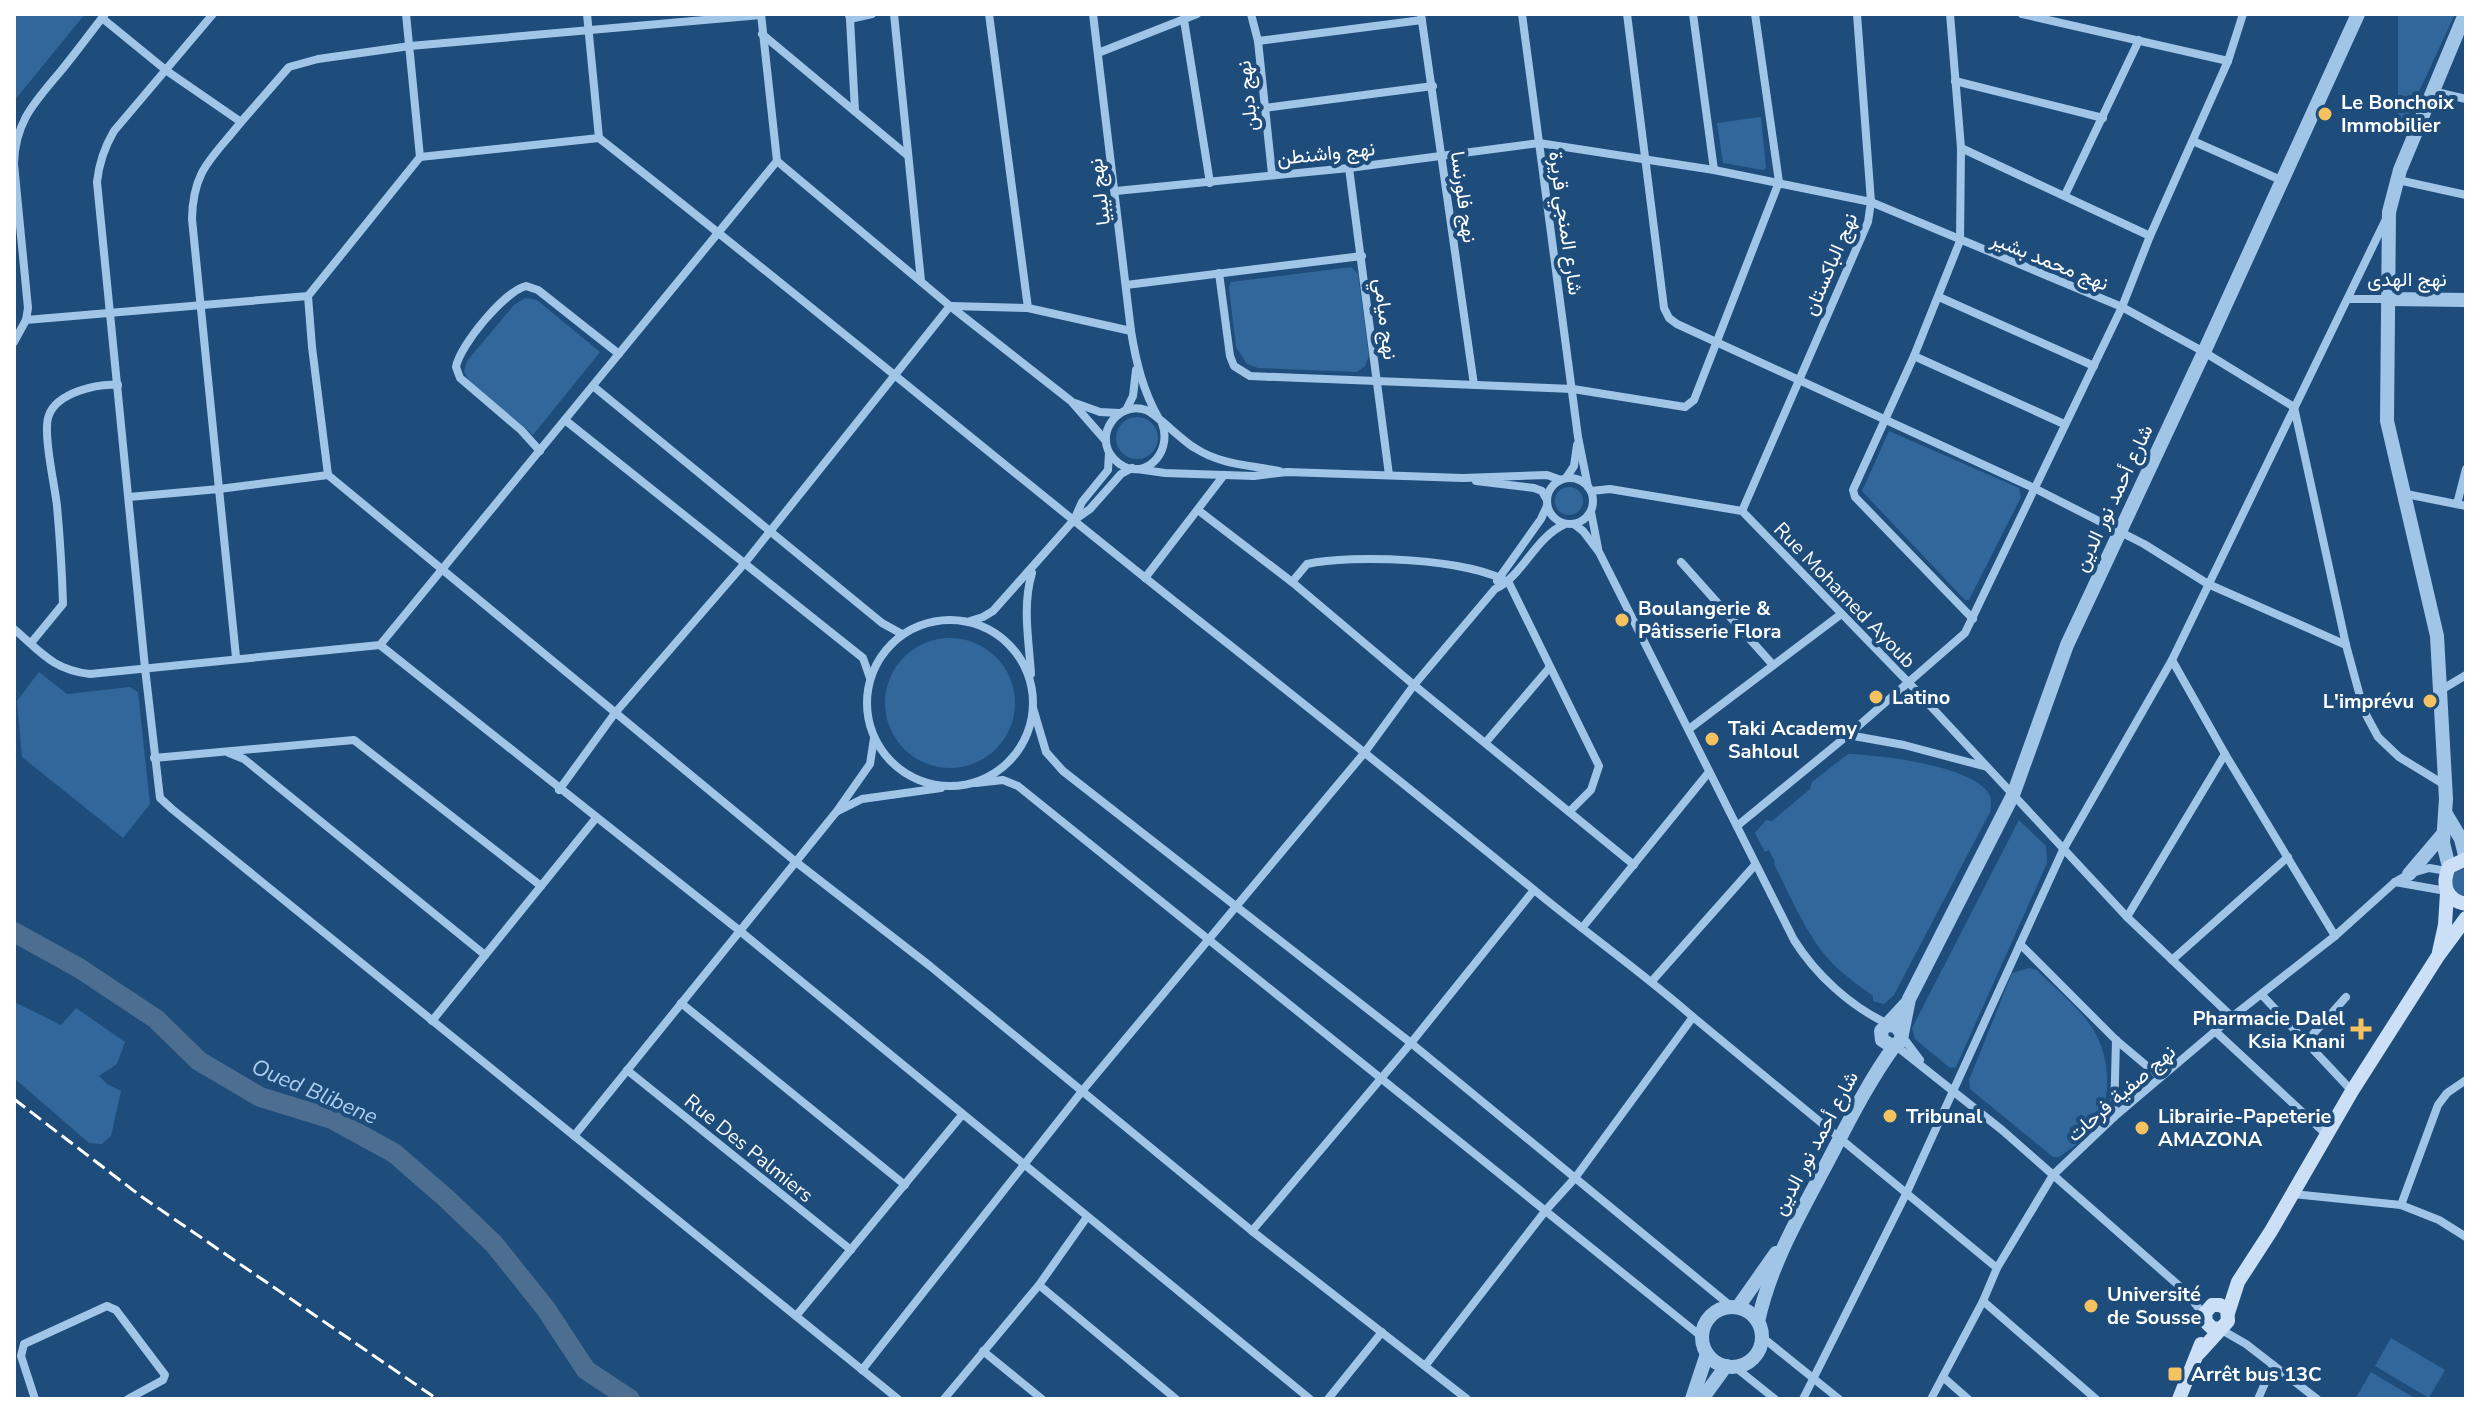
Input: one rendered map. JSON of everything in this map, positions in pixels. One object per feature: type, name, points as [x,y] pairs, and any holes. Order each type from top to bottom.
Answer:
[{"type":"main road","points":[[2438,956],[2445,925],[2445,878],[2448,869],[2466,859]]},
{"type":"main road","points":[[2447,892],[2453,899],[2466,904]]},
{"type":"main road","points":[[2179,1399],[2199,1353],[2207,1313],[2238,1282],[2352,1091],[2438,956],[2466,918]]},
{"type":"main road","points":[[2199,1353],[2226,1319],[2238,1282]]},
{"type":"main road","points":[[2207,1313],[2220,1305],[2226,1319]]},
{"type":"main road","points":[[2207,1313],[2208,1326],[2226,1319]]},
{"type":"street","points":[[213,14],[114,131],[99,163],[98,201],[160,798],[898,1399]]},
{"type":"street","points":[[406,14],[420,157],[308,296],[328,475],[796,862],[930,966],[1252,1231],[1467,1399]]},
{"type":"street","points":[[587,14],[599,138]]},
{"type":"street","points":[[236,657],[192,219],[195,183],[241,122],[289,67],[318,59],[410,46],[761,14],[777,161],[950,306],[1071,401],[1106,441]]},
{"type":"street","points":[[855,111],[850,16],[872,14]]},
{"type":"street","points":[[894,14],[921,281]]},
{"type":"street","points":[[989,14],[1028,308]]},
{"type":"street","name":"نهج ليبيا","points":[[1093,14],[1131,331],[1137,366],[1149,402],[1160,421]]},
{"type":"street","points":[[1098,53],[1197,14]]},
{"type":"street","name":"نهج دبلن","points":[[1251,14],[1258,41],[1272,174]]},
{"type":"street","name":"شارع المنجي قريرة","points":[[1522,14],[1578,437],[1590,489]]},
{"type":"street","points":[[1627,14],[1664,308],[1669,318],[1797,381],[2034,488],[2144,544],[2208,584],[2346,645]]},
{"type":"street","points":[[1693,14],[1714,170]]},
{"type":"street","points":[[1219,273],[1230,356],[1241,372],[1259,377],[1378,379],[1573,389],[1685,407],[1694,400],[1779,182],[1755,14]]},
{"type":"street","name":"نهج الباكستان","points":[[1742,511],[1868,222],[1871,202],[1857,14]]},
{"type":"street","points":[[1950,14],[1961,148],[1960,241],[1914,356],[1854,486],[1855,497],[1973,619]]},
{"type":"street","points":[[2022,14],[2228,61]]},
{"type":"street","points":[[1737,826],[1910,684],[1965,633],[2122,307],[2228,61],[2243,14]]},
{"type":"street","name":"شارع أحمد نور الدين","points":[[1790,1233],[1876,1072],[1881,1053],[2013,795],[2067,645],[2358,14]]},
{"type":"street","points":[[1803,1399],[1907,1192],[2063,850],[2172,660],[2348,299],[2389,212],[2432,91],[2465,14]]},
{"type":"street","points":[[14,342],[26,320],[26,272],[14,164],[15,144],[25,117],[38,97],[103,16],[167,71],[241,122]]},
{"type":"street","points":[[1258,41],[1422,17]]},
{"type":"street","name":"نهج فلورنسا","points":[[1422,17],[1474,385]]},
{"type":"street","points":[[1184,20],[1210,183]]},
{"type":"street","points":[[762,34],[907,155]]},
{"type":"street","points":[[2065,195],[2139,40]]},
{"type":"street","points":[[1955,81],[2103,118]]},
{"type":"street","points":[[1264,108],[1433,86]]},
{"type":"street","points":[[2432,91],[2466,99]]},
{"type":"street","points":[[420,157],[599,138],[1073,521],[1652,981],[1997,1268]]},
{"type":"street","points":[[2193,141],[2283,181]]},
{"type":"street","name":"نهج واشنطن","points":[[1116,191],[1349,168],[1539,143],[1645,158]]},
{"type":"street","points":[[1961,148],[2150,236]]},
{"type":"street","name":"نهج محمد بشير","points":[[1645,158],[1871,202],[2122,307],[2294,407]]},
{"type":"street","points":[[380,645],[777,161]]},
{"type":"street","name":"نهج ميامي","points":[[1349,168],[1389,475]]},
{"type":"street","points":[[2398,180],[2466,195]]},
{"type":"street","points":[[2389,212],[2387,421],[2433,613],[2441,690],[2446,786],[2443,834],[2448,869]]},
{"type":"street","points":[[1126,285],[1362,256]]},
{"type":"street","points":[[540,451],[521,430],[460,378],[456,367],[466,344],[504,301],[526,286],[538,290],[619,354]]},
{"type":"street","points":[[26,320],[308,296]]},
{"type":"street","points":[[1939,297],[2094,366]]},
{"type":"street","name":"نهج الهدى","points":[[2348,299],[2466,300]]},
{"type":"street","points":[[950,306],[1028,308],[1131,331]]},
{"type":"street","points":[[559,790],[615,713],[744,564],[950,306]]},
{"type":"street","points":[[1914,356],[2064,424]]},
{"type":"street","name":"نهج ليبيا","points":[[1122,412],[1133,396],[1137,366]]},
{"type":"street","points":[[31,643],[63,604],[60,535],[48,435],[49,414],[58,402],[83,390],[118,385]]},
{"type":"street","points":[[593,386],[882,623],[902,634]]},
{"type":"street","points":[[1071,401],[1100,412],[1144,409],[1212,458],[1230,464],[1287,472],[1463,478],[1547,475],[1579,479],[1590,489],[1593,498],[1591,512],[1599,552]]},
{"type":"street","points":[[2294,407],[2346,645],[2364,711],[2378,737],[2399,757],[2446,786]]},
{"type":"street","points":[[946,787],[923,782],[903,772],[886,757],[874,738],[868,718],[867,698],[877,661],[902,634],[934,620],[969,621],[993,611],[1073,521],[1082,502],[1108,470],[1108,426],[1122,412]]},
{"type":"street","points":[[565,420],[863,658],[870,678]]},
{"type":"street","points":[[1073,521],[1090,509],[1121,474],[1147,466],[1162,453],[1165,433],[1160,421]]},
{"type":"street","name":"شارع المنجي قريرة","points":[[1564,479],[1574,466],[1578,437]]},
{"type":"street","points":[[1109,452],[1115,460],[1134,468],[1254,476],[1287,472]]},
{"type":"street","points":[[2406,494],[2462,505],[2466,469]]},
{"type":"street","points":[[129,497],[328,475]]},
{"type":"street","points":[[1145,578],[1224,475]]},
{"type":"street","points":[[1463,478],[1542,491],[1553,517],[1583,531],[1599,552],[1755,865],[1807,961],[2207,1313]]},
{"type":"street","points":[[1495,589],[1498,576],[1541,519],[1551,488],[1564,479]]},
{"type":"street","points":[[1590,489],[1610,489],[1742,511]]},
{"type":"street","points":[[1198,510],[1292,582],[1634,865]]},
{"type":"street","name":"Rue Mohamed Ayoub","points":[[1742,511],[1910,684],[2127,917],[2232,1017]]},
{"type":"street","points":[[862,1370],[1083,1090],[1365,752],[1414,685],[1495,589],[1509,583],[1544,538],[1587,518],[1591,512]]},
{"type":"street","points":[[1292,582],[1307,564],[1333,560],[1434,563],[1498,576],[1509,583],[1599,766],[1591,790],[1570,811]]},
{"type":"street","points":[[1681,562],[1773,665]]},
{"type":"street","points":[[976,783],[994,774],[1016,754],[1030,728],[1033,708],[1026,591],[1033,569]]},
{"type":"street","points":[[1689,729],[1840,615]]},
{"type":"street","points":[[969,621],[1003,638],[1022,661],[1032,687]]},
{"type":"street","points":[[14,629],[53,663],[68,671],[90,674],[380,645],[740,931],[1310,1399]]},
{"type":"street","points":[[2172,660],[2335,936]]},
{"type":"street","points":[[1486,742],[1550,667]]},
{"type":"street","points":[[2441,690],[2466,675]]},
{"type":"street","points":[[1033,708],[1046,752],[1063,771],[1411,1043],[1735,1307],[1750,1312],[1758,1322],[1762,1337],[1756,1354],[1747,1363],[1731,1367],[1702,1399]]},
{"type":"street","points":[[1848,735],[1904,745],[1988,767]]},
{"type":"street","points":[[574,1136],[837,811],[870,764],[874,738]]},
{"type":"street","points":[[154,758],[354,740],[541,886]]},
{"type":"street","points":[[223,751],[244,759],[485,955]]},
{"type":"street","points":[[2127,917],[2225,754]]},
{"type":"street","points":[[1582,928],[1709,772]]},
{"type":"street","points":[[837,811],[862,799],[946,787],[1003,780],[1018,786],[1702,1337]]},
{"type":"street","points":[[2445,814],[2461,839],[2466,859]]},
{"type":"street","points":[[432,1021],[596,818]]},
{"type":"street","points":[[2409,874],[2443,834]]},
{"type":"street","points":[[2172,960],[2288,857]]},
{"type":"street","points":[[1652,981],[1755,865]]},
{"type":"street","name":"نهج صفية فرحات","points":[[1931,1399],[1997,1268],[2053,1175],[2160,1077],[2335,936],[2395,882],[2429,868],[2448,869]]},
{"type":"street","points":[[2395,882],[2447,892]]},
{"type":"street","points":[[1252,1231],[1411,1043],[1534,890]]},
{"type":"street","points":[[2020,944],[2116,1040],[2160,1077]]},
{"type":"street","points":[[2262,995],[2352,1091]]},
{"type":"street","points":[[2306,1042],[2346,997]]},
{"type":"street","points":[[681,1003],[905,1185]]},
{"type":"street","points":[[1865,1012],[1892,1036]]},
{"type":"street","points":[[1425,1366],[1546,1210],[1575,1178],[1693,1017]]},
{"type":"street","points":[[2216,1032],[2327,1135]]},
{"type":"street","points":[[2114,1117],[2116,1040]]},
{"type":"street","name":"Rue Des Palmiers","points":[[627,1070],[851,1250]]},
{"type":"street","points":[[2401,1205],[2438,1105],[2447,1093],[2466,1080]]},
{"type":"street","points":[[796,1316],[962,1115]]},
{"type":"street","points":[[2293,1194],[2401,1205],[2439,1220],[2466,1237]]},
{"type":"street","points":[[944,1399],[1039,1285],[1087,1217]]},
{"type":"street","points":[[1775,1399],[1731,1367],[1715,1362],[1707,1354],[1702,1337],[1710,1315],[1720,1309],[1735,1307],[1790,1233]]},
{"type":"street","points":[[1758,1322],[1765,1291],[1790,1233]]},
{"type":"street","points":[[1039,1285],[1176,1399]]},
{"type":"street","points":[[1983,1301],[2096,1399]]},
{"type":"street","points":[[35,1399],[21,1356],[24,1344],[107,1306],[116,1310],[165,1375],[163,1380],[128,1399]]},
{"type":"street","points":[[2226,1319],[2246,1344],[2317,1399]]},
{"type":"street","points":[[2226,1319],[2246,1344]]},
{"type":"street","points":[[1328,1399],[1382,1332]]},
{"type":"street","points":[[1762,1337],[1839,1399]]},
{"type":"street","points":[[983,1351],[1042,1399]]},
{"type":"street","points":[[1692,1399],[1707,1354]]},
{"type":"street","points":[[2258,1399],[2273,1365]]},
{"type":"street","points":[[1943,1377],[1968,1399]]},
{"type":"shaded area","points":[[14,14],[85,14],[14,101]]},
{"type":"shaded area","points":[[2398,14],[2455,14],[2398,137]]},
{"type":"shaded area","points":[[1761,117],[1766,168],[1723,163],[1717,123]]},
{"type":"shaded area","points":[[1351,267],[1358,274],[1369,356],[1365,366],[1357,372],[1258,368],[1247,364],[1236,347],[1229,288],[1231,282]]},
{"type":"shaded area","points":[[525,298],[537,300],[600,352],[533,435],[468,380],[464,371],[467,361],[514,305]]},
{"type":"shaded area","points":[[1137,417],[1152,423],[1158,438],[1152,453],[1137,459],[1122,453],[1116,438],[1122,423]]},
{"type":"shaded area","points":[[1889,431],[2019,488],[2021,497],[1969,600],[1965,600],[1862,491]]},
{"type":"shaded area","points":[[1569,487],[1579,491],[1583,501],[1579,511],[1569,515],[1559,511],[1555,501],[1559,491]]},
{"type":"shaded area","points":[[950,638],[975,643],[996,657],[1010,678],[1015,703],[1010,728],[996,749],[975,763],[950,768],[925,763],[904,749],[890,728],[885,703],[890,678],[904,657],[925,643]]},
{"type":"shaded area","points":[[39,672],[67,694],[130,687],[138,692],[150,804],[123,838],[22,757],[17,701]]},
{"type":"shaded area","points":[[1848,754],[1902,759],[1945,769],[1979,784],[1989,794],[1991,801],[1990,812],[1894,995],[1884,1004],[1873,1001],[1873,996],[1837,968],[1817,945],[1794,905],[1769,850],[1765,852],[1755,833],[1766,820],[1772,821],[1810,789],[1812,782]]},
{"type":"shaded area","points":[[2019,820],[2046,846],[2047,863],[1956,1067],[1950,1068],[1915,1039],[1912,1028]]},
{"type":"shaded area","points":[[2466,868],[2466,898],[2454,894],[2450,879],[2456,871]]},
{"type":"shaded area","points":[[2029,968],[2037,970],[2087,1021],[2099,1041],[2106,1066],[2107,1093],[2099,1118],[2086,1137],[2059,1157],[2053,1157],[1970,1089],[1969,1080],[2012,973]]},
{"type":"shaded area","points":[[14,1002],[61,1025],[76,1008],[125,1042],[117,1064],[99,1076],[121,1091],[111,1136],[102,1144],[89,1143],[14,1078]]},
{"type":"shaded area","points":[[2391,1338],[2445,1370],[2429,1398],[2375,1366]]},
{"type":"shaded area","points":[[2371,1372],[2416,1399],[2355,1399]]},
{"type":"waterway","name":"Oued Blibene","points":[[14,932],[79,968],[156,1019],[199,1061],[260,1097],[332,1119],[394,1153],[494,1244],[546,1309],[586,1370],[630,1399]]},
{"type":"railway","points":[[14,1099],[142,1197],[437,1399]]},
{"type":"place","name":"Le Bonchoix Immobilier","points":[[2325,114]]},
{"type":"place","name":"Boulangerie & Pâtisserie Flora","points":[[1622,620]]},
{"type":"place","name":"Latino","points":[[1876,697]]},
{"type":"place","name":"L'imprévu","points":[[2430,701]]},
{"type":"place","name":"Taki Academy Sahloul","points":[[1712,739]]},
{"type":"place","name":"Pharmacie Dalel Ksia Knani","points":[[2361,1029]]},
{"type":"place","name":"Tribunal","points":[[1890,1116]]},
{"type":"place","name":"Librairie-Papeterie AMAZONA","points":[[2142,1128]]},
{"type":"place","name":"Université de Sousse","points":[[2091,1306]]},
{"type":"place","name":"Arrêt bus 13C","points":[[2175,1374]]}]
